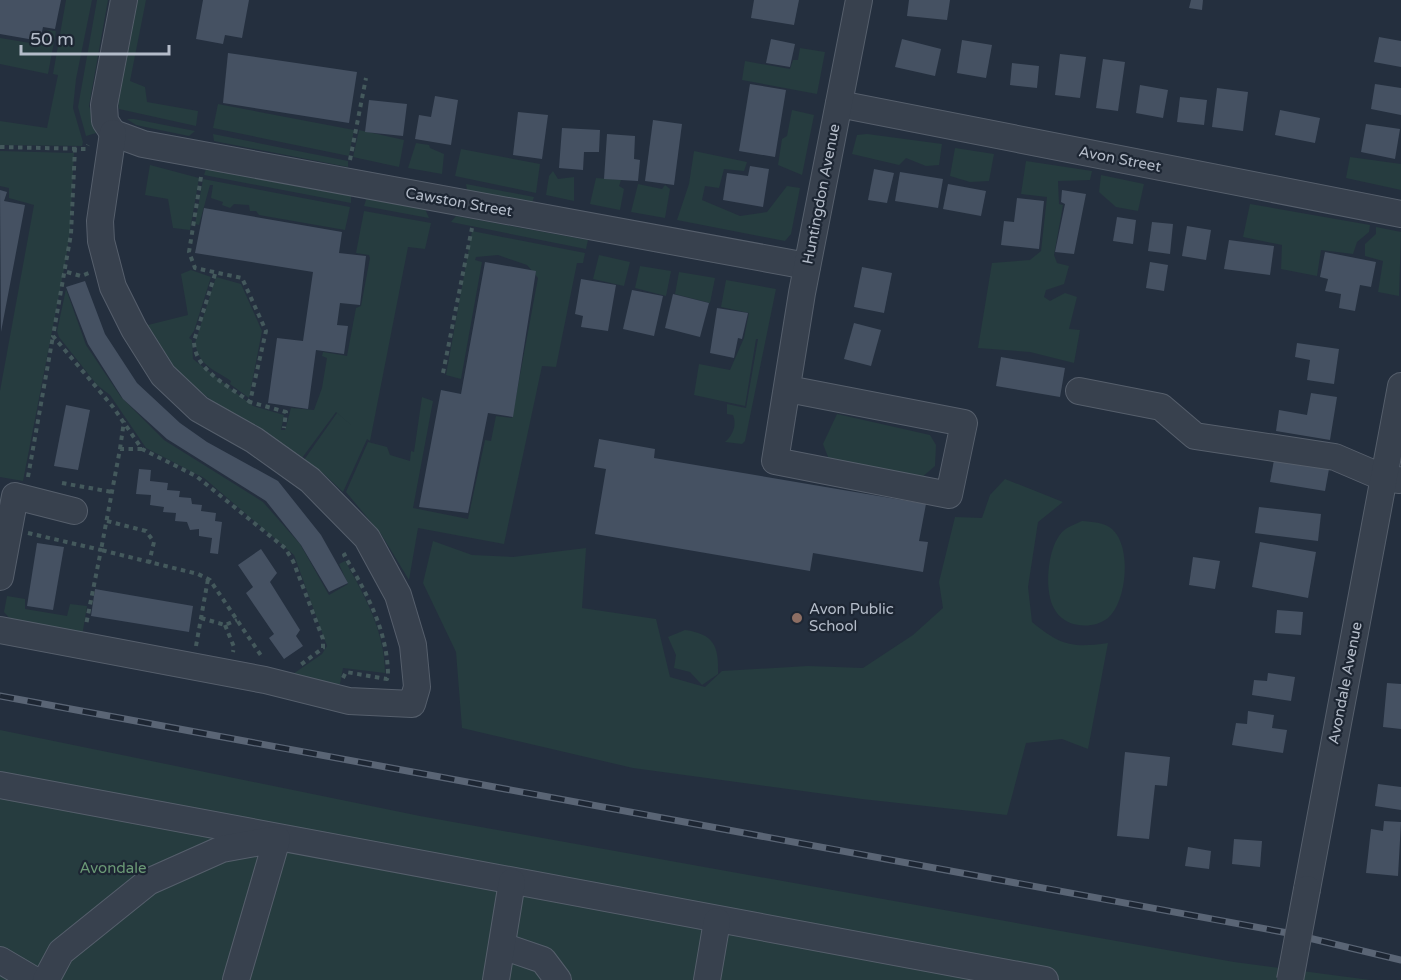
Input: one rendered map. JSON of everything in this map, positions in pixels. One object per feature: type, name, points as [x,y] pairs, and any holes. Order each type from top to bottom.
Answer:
[{"type":"street","points":[[0,630],[265,680],[350,701],[412,704],[417,687],[413,645],[398,595],[367,538],[310,480],[254,440],[199,410],[163,375],[134,329],[113,287],[101,241],[100,220],[113,133],[105,121],[104,105],[124,0]]},
{"type":"street","name":"Huntingdon Avenue","points":[[788,389],[964,423],[949,495],[775,461],[807,266],[859,0]]},
{"type":"street","name":"Avon Street","points":[[839,104],[1401,214]]},
{"type":"street","name":"Cawston Street","points":[[113,133],[143,144],[807,266]]},
{"type":"street","name":"Avondale Avenue","points":[[1290,980],[1392,479],[1401,386]]},
{"type":"street","points":[[1079,391],[1161,407],[1195,436],[1335,457],[1392,479]]},
{"type":"street","points":[[0,578],[7,494],[74,511]]},
{"type":"street","points":[[0,785],[277,839],[1045,980]]},
{"type":"street","points":[[46,980],[61,952],[148,882],[222,849],[277,839]]},
{"type":"street","points":[[236,980],[277,839]]},
{"type":"street","points":[[496,980],[512,882]]},
{"type":"street","points":[[707,980],[717,921]]},
{"type":"street","points":[[502,946],[543,960],[558,980]]},
{"type":"street","points":[[0,960],[34,980]]},
{"type":"path","points":[[350,160],[366,78]]},
{"type":"path","points":[[0,147],[86,149],[98,133],[113,133]]},
{"type":"path","points":[[38,479],[28,477],[28,472],[67,272],[72,234],[75,148]]},
{"type":"path","points":[[202,176],[189,252],[195,268],[242,278],[266,331],[250,402]]},
{"type":"path","points":[[443,373],[472,228]]},
{"type":"path","points":[[67,272],[81,276],[95,272]]},
{"type":"path","points":[[215,274],[194,341],[196,358],[250,402],[286,412],[284,428]]},
{"type":"path","points":[[53,336],[124,421],[142,449]]},
{"type":"path","points":[[85,634],[124,421]]},
{"type":"path","points":[[120,449],[142,449],[196,476],[289,554],[323,639],[322,648],[317,654],[293,670]]},
{"type":"path","points":[[60,482],[112,492]]},
{"type":"path","points":[[107,521],[146,531],[154,542],[149,563]]},
{"type":"path","points":[[26,533],[198,574],[208,579],[266,663]]},
{"type":"path","points":[[342,682],[344,672],[387,679],[388,676],[388,657],[382,633],[366,591],[344,555],[358,547]]},
{"type":"path","points":[[194,656],[208,579]]},
{"type":"path","points":[[201,618],[225,625],[237,620]]},
{"type":"path","points":[[225,625],[234,647],[232,662]]},
{"type":"green space","points":[[66,0],[92,0],[76,79],[73,108],[83,142],[82,146],[0,145],[0,121],[47,128],[58,75],[53,74]]},
{"type":"green space","points":[[97,0],[108,0],[89,106],[98,129],[96,133],[86,136],[78,107]]},
{"type":"green space","points":[[134,0],[146,0],[130,81],[145,87],[147,102],[198,111],[196,126],[119,109],[117,95]]},
{"type":"green space","points":[[47,30],[56,31],[48,74],[0,64],[0,38],[42,45]]},
{"type":"green space","points":[[800,48],[825,52],[817,94],[742,80],[745,61],[790,69],[793,60],[798,60]]},
{"type":"green space","points":[[218,104],[354,130],[349,156],[213,128]]},
{"type":"green space","points":[[792,110],[814,115],[802,175],[778,165],[782,139],[787,136]]},
{"type":"green space","points":[[127,119],[195,131],[189,136],[136,125]]},
{"type":"green space","points":[[359,130],[404,140],[399,167],[353,157]]},
{"type":"green space","points":[[213,134],[348,161],[348,167],[214,141]]},
{"type":"green space","points":[[867,134],[942,144],[939,165],[926,166],[906,158],[899,165],[852,154],[857,135]]},
{"type":"green space","points":[[416,143],[429,145],[430,148],[444,154],[442,174],[408,168]]},
{"type":"green space","points":[[955,148],[994,154],[989,181],[970,182],[950,176]]},
{"type":"green space","points":[[461,149],[540,164],[536,193],[455,176]]},
{"type":"green space","points":[[0,151],[74,153],[70,232],[66,259],[23,481],[0,477],[0,391],[34,205],[9,198],[9,188],[0,186]]},
{"type":"green space","points":[[694,151],[747,162],[744,171],[724,169],[719,188],[705,186],[702,200],[740,216],[767,212],[787,186],[800,188],[791,234],[785,241],[677,220],[689,184]]},
{"type":"green space","points":[[1350,157],[1401,164],[1401,190],[1346,178]]},
{"type":"green space","points":[[1026,161],[1092,171],[1090,180],[1058,181],[1059,204],[1063,205],[1054,255],[1057,263],[1069,266],[1064,284],[1046,290],[1044,297],[1050,301],[1065,293],[1077,297],[1069,329],[1080,330],[1074,363],[1030,352],[978,348],[992,263],[1030,260],[1041,251],[1047,197],[1021,194]]},
{"type":"green space","points":[[150,165],[199,178],[190,230],[173,228],[168,199],[145,195]]},
{"type":"green space","points":[[207,166],[351,194],[351,203],[204,175]]},
{"type":"green space","points":[[553,171],[558,179],[574,177],[574,201],[546,195],[549,176]]},
{"type":"green space","points":[[1101,175],[1144,184],[1138,211],[1116,207],[1099,192]]},
{"type":"green space","points":[[596,178],[621,180],[619,186],[624,189],[620,210],[590,204]]},
{"type":"green space","points":[[203,179],[350,207],[345,230],[259,215],[256,211],[250,211],[249,205],[234,204],[230,208],[222,205],[223,202],[211,198],[213,185],[210,185],[199,225],[195,224]]},
{"type":"green space","points":[[466,184],[534,197],[532,203],[467,190]]},
{"type":"green space","points":[[638,184],[662,189],[665,185],[670,189],[665,218],[631,212]]},
{"type":"green space","points":[[367,197],[425,209],[429,218],[364,206]]},
{"type":"green space","points":[[1250,204],[1370,225],[1369,232],[1357,242],[1353,254],[1321,250],[1317,276],[1281,269],[1282,245],[1243,237]]},
{"type":"green space","points":[[364,211],[431,223],[425,249],[408,247],[370,441],[367,439],[343,492],[324,474],[304,460],[337,413],[356,429],[336,412],[302,458],[298,458],[223,409],[176,373],[144,326],[188,315],[181,274],[191,270],[211,277],[194,331],[189,338],[192,340],[193,359],[253,406],[284,415],[281,430],[285,430],[291,408],[314,410],[322,388],[327,358],[322,356],[323,352],[347,356],[356,308],[361,306],[370,258],[369,255],[356,253]]},
{"type":"green space","points":[[456,216],[588,240],[586,249],[451,222]]},
{"type":"green space","points":[[1376,227],[1401,232],[1399,296],[1378,292],[1383,261],[1365,256],[1365,244],[1376,234]]},
{"type":"green space","points":[[472,231],[585,253],[583,263],[577,263],[556,367],[542,366],[504,544],[418,528],[409,580],[381,534],[346,492],[368,442],[387,447],[390,455],[410,461],[411,451],[414,452],[422,397],[433,401],[413,508],[468,519],[485,440],[491,441],[496,416],[512,418],[538,278],[527,265],[498,255],[476,257],[475,260],[482,262],[461,379],[446,375]]},
{"type":"green space","points":[[599,255],[630,262],[624,286],[593,279]]},
{"type":"green space","points":[[640,266],[671,271],[666,296],[635,288]]},
{"type":"green space","points":[[679,272],[715,278],[710,303],[675,294]]},
{"type":"green space","points":[[216,277],[241,284],[262,331],[249,398],[230,384],[231,381],[204,363],[197,351],[195,343]]},
{"type":"green space","points":[[726,280],[776,289],[745,441],[742,444],[725,442],[732,433],[735,422],[733,415],[727,414],[727,404],[746,408],[758,339],[756,339],[745,406],[694,395],[699,364],[730,370],[744,338],[749,313],[721,307]]},
{"type":"green space","points":[[66,289],[86,345],[121,397],[164,440],[263,502],[300,544],[329,595],[348,584],[339,564],[345,561],[378,629],[385,673],[343,668],[340,684],[337,686],[293,674],[322,654],[327,646],[294,555],[204,478],[146,448],[110,395],[97,385],[59,337],[57,331]]},
{"type":"green space","points":[[837,414],[930,435],[936,445],[935,466],[921,478],[834,461],[828,457],[823,444]]},
{"type":"green space","points":[[1005,479],[1063,502],[1038,522],[1028,587],[1032,622],[1060,641],[1076,645],[1108,643],[1088,749],[1062,739],[1026,743],[1007,815],[862,799],[633,768],[462,728],[456,652],[423,583],[433,541],[472,555],[513,557],[586,548],[582,608],[656,619],[670,677],[705,687],[722,671],[808,666],[863,668],[913,635],[943,608],[939,582],[955,517],[982,518],[990,495]]},
{"type":"green space","points":[[1082,521],[1102,524],[1112,529],[1118,537],[1125,560],[1123,587],[1114,610],[1102,622],[1087,625],[1072,624],[1060,616],[1052,603],[1048,584],[1048,573],[1055,543],[1063,531]]},
{"type":"green space","points":[[7,596],[25,599],[25,609],[67,616],[70,604],[87,606],[82,636],[12,621],[4,612]]},
{"type":"green space","points":[[685,630],[708,638],[716,649],[718,674],[702,685],[690,672],[674,668],[676,655],[668,637]]},
{"type":"green space","name":"Avondale","points":[[0,730],[420,816],[1234,962],[1370,980],[0,980]]},
{"type":"building","points":[[0,0],[61,0],[55,29],[43,27],[40,41],[0,34]]},
{"type":"building","points":[[203,0],[249,0],[242,38],[225,35],[223,44],[196,39]]},
{"type":"building","points":[[754,0],[799,0],[794,25],[751,18]]},
{"type":"building","points":[[909,0],[950,0],[947,20],[907,16]]},
{"type":"building","points":[[1191,0],[1203,0],[1202,10],[1189,8]]},
{"type":"building","points":[[1379,37],[1401,41],[1401,67],[1374,62]]},
{"type":"building","points":[[771,39],[795,44],[790,67],[766,63]]},
{"type":"building","points":[[902,39],[941,49],[935,76],[895,67]]},
{"type":"building","points":[[962,40],[992,45],[986,78],[957,73]]},
{"type":"building","points":[[228,53],[357,72],[349,123],[223,103]]},
{"type":"building","points":[[1060,54],[1086,57],[1080,98],[1055,95]]},
{"type":"building","points":[[1103,59],[1125,62],[1118,111],[1096,108]]},
{"type":"building","points":[[1012,63],[1039,66],[1037,88],[1010,85]]},
{"type":"building","points":[[750,84],[786,90],[775,157],[739,151]]},
{"type":"building","points":[[1375,84],[1401,88],[1401,115],[1371,109]]},
{"type":"building","points":[[1140,85],[1168,90],[1163,118],[1136,113]]},
{"type":"building","points":[[1217,88],[1248,92],[1243,131],[1212,127]]},
{"type":"building","points":[[435,96],[458,100],[451,145],[415,139],[419,115],[431,117]]},
{"type":"building","points":[[1180,97],[1207,100],[1204,125],[1177,122]]},
{"type":"building","points":[[369,100],[407,104],[403,136],[365,132]]},
{"type":"building","points":[[1280,110],[1320,118],[1315,143],[1275,135]]},
{"type":"building","points":[[518,112],[548,115],[542,159],[513,155]]},
{"type":"building","points":[[653,120],[682,124],[674,185],[645,181]]},
{"type":"building","points":[[1366,124],[1400,129],[1395,159],[1361,152]]},
{"type":"building","points":[[562,128],[600,130],[599,152],[584,152],[583,170],[559,168]]},
{"type":"building","points":[[607,134],[635,136],[634,159],[640,160],[638,181],[604,179]]},
{"type":"building","points":[[750,166],[769,169],[763,207],[723,200],[727,173],[748,176]]},
{"type":"building","points":[[874,169],[894,173],[887,203],[868,200]]},
{"type":"building","points":[[900,172],[943,179],[938,208],[895,201]]},
{"type":"building","points":[[948,184],[986,191],[981,216],[943,209]]},
{"type":"building","points":[[0,190],[7,192],[4,201],[25,205],[1,332]]},
{"type":"building","points":[[1062,190],[1086,194],[1074,254],[1055,252],[1065,204],[1061,202]]},
{"type":"building","points":[[1017,198],[1044,201],[1039,249],[1001,245],[1004,221],[1014,222]]},
{"type":"building","points":[[204,208],[342,232],[339,253],[366,256],[360,305],[340,303],[337,325],[348,326],[344,354],[316,350],[308,409],[268,403],[277,338],[303,341],[313,272],[195,253]]},
{"type":"building","points":[[1117,217],[1136,220],[1133,244],[1113,241]]},
{"type":"building","points":[[1152,222],[1173,224],[1170,254],[1148,251]]},
{"type":"building","points":[[1187,226],[1211,230],[1206,260],[1182,256]]},
{"type":"building","points":[[1229,240],[1274,246],[1270,275],[1224,269]]},
{"type":"building","points":[[1325,252],[1376,262],[1371,287],[1360,285],[1355,311],[1339,308],[1341,294],[1325,291],[1328,279],[1320,277]]},
{"type":"building","points":[[485,262],[536,271],[513,417],[488,413],[468,513],[419,507],[441,390],[461,394]]},
{"type":"building","points":[[1150,262],[1168,265],[1164,291],[1146,288]]},
{"type":"building","points":[[862,267],[892,273],[884,313],[854,307]]},
{"type":"building","points":[[581,279],[616,285],[608,331],[581,327],[583,316],[575,314]]},
{"type":"building","points":[[85,281],[105,334],[137,383],[180,423],[207,442],[278,481],[321,535],[348,583],[329,592],[301,545],[266,501],[167,439],[123,399],[88,344],[66,287]]},
{"type":"building","points":[[632,290],[663,296],[654,336],[623,329]]},
{"type":"building","points":[[673,294],[709,303],[700,337],[665,328]]},
{"type":"building","points":[[717,308],[748,313],[742,339],[738,338],[734,358],[710,353]]},
{"type":"building","points":[[854,323],[881,330],[871,366],[844,359]]},
{"type":"building","points":[[1297,343],[1339,349],[1334,384],[1307,380],[1310,360],[1295,357]]},
{"type":"building","points":[[1001,357],[1065,368],[1060,397],[996,386]]},
{"type":"building","points":[[1311,393],[1337,397],[1330,440],[1276,431],[1279,410],[1307,415]]},
{"type":"building","points":[[66,405],[90,410],[78,470],[54,466]]},
{"type":"building","points":[[599,439],[655,449],[654,458],[926,504],[919,541],[928,542],[923,572],[813,553],[810,571],[595,534],[606,469],[594,467]]},
{"type":"building","points":[[1274,460],[1329,469],[1325,491],[1270,482]]},
{"type":"building","points":[[139,469],[151,470],[150,481],[168,483],[167,490],[180,491],[179,497],[191,498],[192,504],[202,505],[201,511],[216,513],[215,521],[222,522],[218,554],[210,553],[212,538],[199,536],[199,529],[190,530],[187,522],[175,521],[176,513],[163,512],[164,507],[150,505],[151,495],[136,494]]},
{"type":"building","points":[[1259,507],[1321,514],[1318,541],[1255,533]]},
{"type":"building","points":[[1260,542],[1316,552],[1308,598],[1252,587]]},
{"type":"building","points":[[37,543],[64,547],[53,610],[27,606]]},
{"type":"building","points":[[261,549],[277,573],[270,582],[300,630],[296,636],[303,646],[284,659],[269,638],[274,634],[246,593],[253,587],[238,565]]},
{"type":"building","points":[[1193,557],[1220,561],[1215,589],[1189,585]]},
{"type":"building","points":[[95,589],[193,606],[189,632],[91,616]]},
{"type":"building","points":[[1277,610],[1303,612],[1301,635],[1275,633]]},
{"type":"building","points":[[1268,673],[1295,677],[1291,701],[1252,695],[1254,680],[1267,681]]},
{"type":"building","points":[[1387,683],[1401,684],[1401,729],[1383,727]]},
{"type":"building","points":[[1248,711],[1274,715],[1272,728],[1287,730],[1283,753],[1232,745],[1236,723],[1247,724]]},
{"type":"building","points":[[1125,752],[1170,757],[1167,786],[1155,785],[1149,839],[1117,836]]},
{"type":"building","points":[[1378,784],[1401,787],[1401,810],[1375,806]]},
{"type":"building","points":[[1384,821],[1401,822],[1398,876],[1366,873],[1371,829],[1383,831]]},
{"type":"building","points":[[1234,839],[1262,841],[1260,867],[1232,864]]},
{"type":"building","points":[[1188,847],[1211,851],[1209,869],[1185,866]]},
{"type":"railway","points":[[0,696],[1288,933],[1401,960]]},
{"type":"place","name":"Avon Public School","points":[[797,618]]}]
